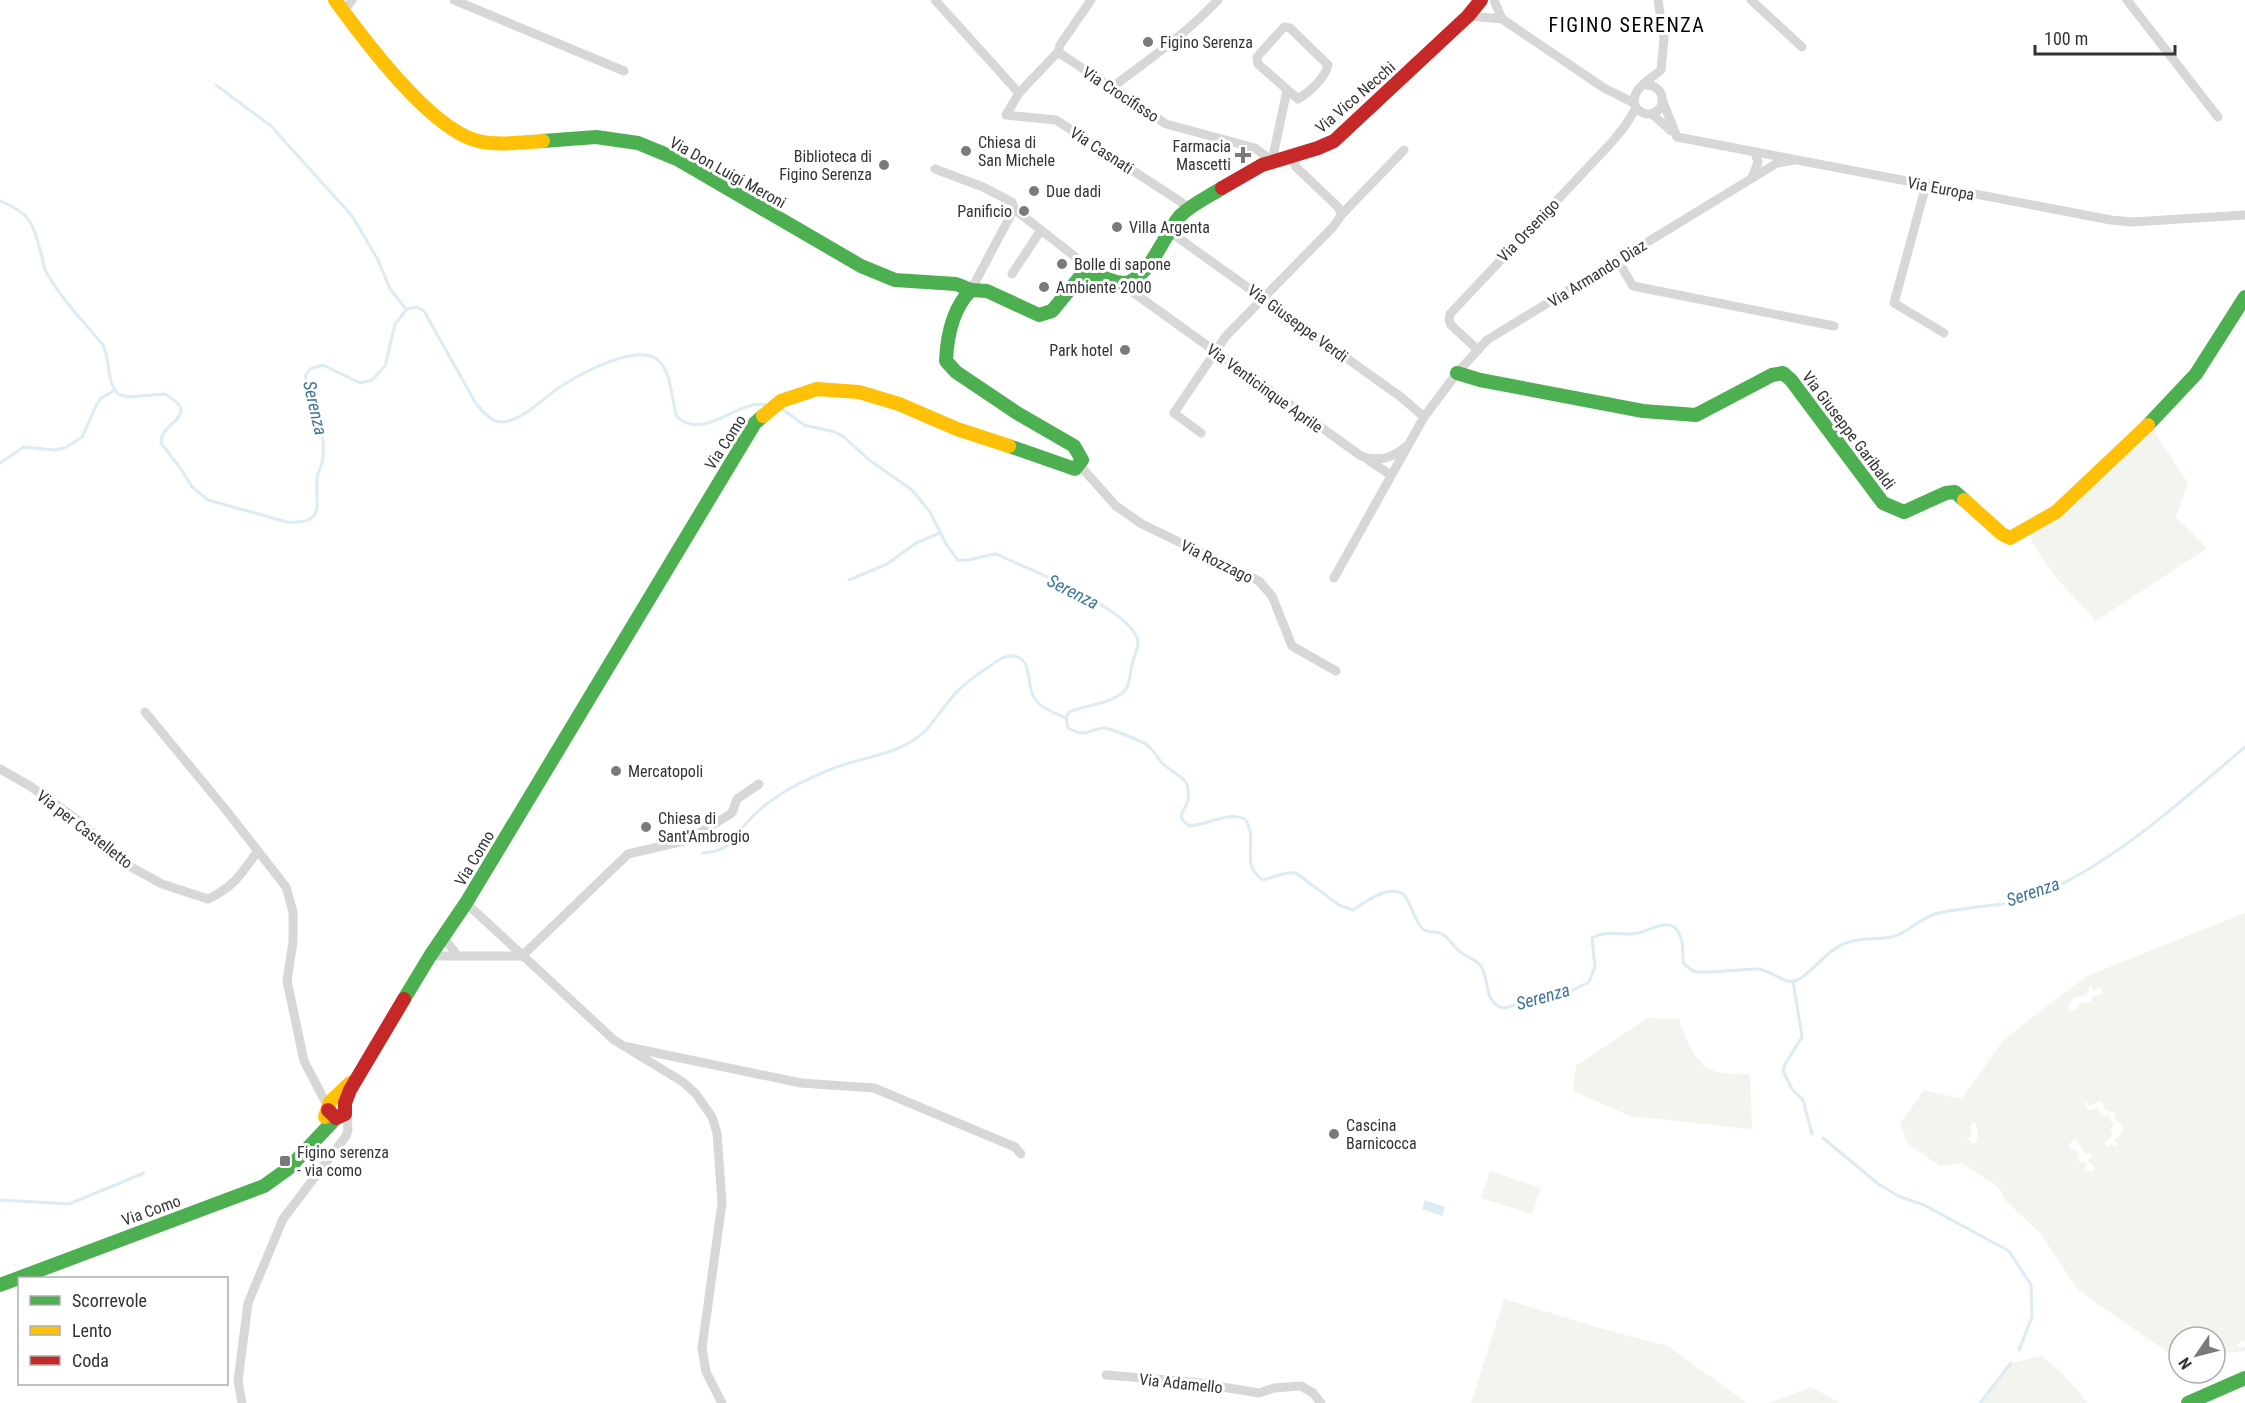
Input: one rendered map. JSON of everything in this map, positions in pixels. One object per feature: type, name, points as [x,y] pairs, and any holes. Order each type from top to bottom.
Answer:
[{"type":"street","name":"Via Don Luigi Meroni","points":[[335,0],[368,45],[424,106],[447,126],[478,141],[506,143],[596,137],[638,143],[677,159],[861,266],[895,280],[956,284],[971,290],[987,291],[1034,314],[1044,315],[1052,311],[1080,277],[1091,272]]},
{"type":"street","points":[[343,12],[352,0]]},
{"type":"street","points":[[454,0],[473,4],[624,71]]},
{"type":"street","points":[[935,0],[1019,93],[1058,52],[1060,45],[1088,2]]},
{"type":"street","points":[[1108,85],[1115,85],[1171,44],[1218,0]]},
{"type":"street","name":"Via Vico Necchi","points":[[1127,283],[1134,279],[1184,211],[1258,166],[1321,148],[1334,141],[1468,16],[1481,0]]},
{"type":"street","points":[[1494,0],[1502,19]]},
{"type":"street","points":[[1651,0],[1658,5],[1664,39],[1660,91],[1662,102],[1677,137]]},
{"type":"street","points":[[1751,0],[1802,47]]},
{"type":"street","points":[[2127,0],[2218,117]]},
{"type":"street","points":[[1468,16],[1502,19],[1604,88],[1649,114],[1677,137]]},
{"type":"street","points":[[1284,27],[1290,28],[1328,64],[1326,72],[1307,94],[1298,99],[1287,90],[1258,64],[1257,57],[1284,27]]},
{"type":"street","name":"Via Crocifisso","points":[[1058,52],[1166,124],[1256,148],[1272,161]]},
{"type":"street","points":[[1604,88],[1635,92],[1661,70]]},
{"type":"street","points":[[1644,85],[1655,87],[1660,91]]},
{"type":"street","points":[[1272,161],[1287,90]]},
{"type":"street","points":[[1635,92],[1635,106]]},
{"type":"street","name":"Via Casnati","points":[[1019,93],[1006,115],[1056,120],[1190,208]]},
{"type":"street","points":[[1625,126],[1661,107],[1662,102]]},
{"type":"street","name":"Via Orsenigo","points":[[1478,350],[1451,325],[1450,314],[1625,126],[1635,106]]},
{"type":"street","name":"Via Europa","points":[[1677,137],[2132,222],[2245,215]]},
{"type":"street","points":[[1201,433],[1174,413],[1215,351],[1226,336],[1333,227],[1342,214],[1404,150]]},
{"type":"street","points":[[1752,178],[1758,162],[1755,152]]},
{"type":"street","points":[[1291,157],[1296,167],[1338,207],[1342,214]]},
{"type":"street","name":"Via Armando Diaz","points":[[1334,578],[1424,417],[1457,373],[1487,340],[1777,163],[1794,160]]},
{"type":"street","points":[[935,169],[983,187],[1012,202],[1014,209],[1091,272],[1127,283]]},
{"type":"street","points":[[1926,185],[1894,303],[1944,333]]},
{"type":"street","points":[[1014,209],[971,290],[960,304],[946,352],[946,361],[956,372],[1017,413],[1074,446],[1082,460],[1077,468]]},
{"type":"street","points":[[1012,274],[1041,230]]},
{"type":"street","name":"Via Giuseppe Verdi","points":[[1170,232],[1401,397],[1424,417]]},
{"type":"street","points":[[1618,261],[1633,286],[1834,326]]},
{"type":"street","name":"Via Venticinque Aprile","points":[[1127,283],[1134,293],[1361,456],[1391,475]]},
{"type":"street","name":"Via Giuseppe Garibaldi","points":[[1457,373],[1480,380],[1643,411],[1696,415],[1772,375],[1783,373],[1791,380],[1883,503],[1904,512],[1946,493],[1955,492],[2002,534],[2010,538],[2056,512],[2149,424],[2196,374],[2245,297]]},
{"type":"street","name":"Via Como","points":[[21,1277],[264,1186],[279,1176],[304,1152],[350,1090],[430,956],[466,903],[755,423],[781,401],[817,389],[858,392],[899,404],[957,429],[1075,470],[1077,468]]},
{"type":"street","points":[[1361,456],[1381,460],[1401,451],[1412,441]]},
{"type":"street","name":"Via Rozzago","points":[[1077,468],[1083,469],[1116,506],[1142,524],[1259,581],[1272,596],[1292,646],[1336,671]]},
{"type":"street","points":[[145,712],[286,887],[293,912],[293,942],[287,981],[304,1060],[348,1130],[346,1136],[283,1219],[248,1303],[238,1382],[242,1403]]},
{"type":"street","name":"Via per Castelletto","points":[[0,770],[30,786],[79,821],[122,862],[162,884],[208,899],[226,891],[257,852]]},
{"type":"street","points":[[430,956],[522,956],[627,854],[688,840],[732,813],[737,799],[759,784]]},
{"type":"street","points":[[466,903],[614,1040],[683,1082],[696,1094],[712,1117],[717,1133],[722,1203],[702,1348],[706,1372],[722,1403]]},
{"type":"street","points":[[443,937],[458,956]]},
{"type":"street","points":[[624,1047],[801,1083],[874,1088],[1014,1147],[1021,1154]]},
{"type":"street","name":"Via Como","points":[[0,1285],[18,1278]]},
{"type":"street","name":"Via Adamello","points":[[1106,1375],[1192,1382],[1259,1393],[1274,1388],[1301,1386],[1313,1393],[1321,1403]]},
{"type":"street","points":[[2188,1403],[2245,1378]]},
{"type":"shaded area","points":[[2149,424],[2188,483],[2176,517],[2207,548],[2096,621],[2066,589],[2039,554],[2027,528]]},
{"type":"shaded area","points":[[2245,913],[2245,1342],[2240,1341],[2237,1345],[2241,1348],[2245,1346],[2245,1351],[2227,1353],[2227,1325],[2167,1325],[2167,1352],[2078,1290],[2041,1234],[2006,1201],[1998,1187],[1962,1163],[1940,1166],[1908,1144],[1900,1124],[1924,1090],[1962,1099],[2004,1039],[2087,976]],"holes":[[[2092,985],[2092,990],[2095,991],[2101,987],[2103,994],[2093,996],[2090,1002],[2081,1003],[2076,1010],[2069,1009],[2069,1003],[2075,997],[2086,995]],[[2099,1101],[2103,1103],[2105,1110],[2113,1112],[2116,1116],[2114,1119],[2122,1126],[2123,1131],[2114,1141],[2117,1147],[2111,1144],[2108,1147],[2105,1146],[2105,1142],[2114,1134],[2110,1130],[2114,1125],[2109,1116],[2101,1116],[2098,1108],[2089,1110],[2083,1103],[2087,1102],[2089,1106]],[[1974,1121],[1978,1136],[1975,1144],[1967,1139],[1971,1136],[1970,1126]],[[2075,1139],[2085,1153],[2093,1155],[2088,1161],[2095,1168],[2093,1171],[2085,1170],[2087,1162],[2080,1162],[2077,1150],[2071,1149],[2069,1144]]]},
{"type":"shaded area","points":[[1648,1018],[1679,1019],[1696,1057],[1708,1068],[1724,1074],[1750,1074],[1752,1129],[1630,1116],[1573,1091],[1576,1066]]},
{"type":"shaded area","points":[[1490,1171],[1541,1188],[1532,1214],[1481,1198]]},
{"type":"shaded area","points":[[1425,1200],[1445,1207],[1442,1216],[1422,1209]]},
{"type":"shaded area","points":[[1504,1299],[1668,1346],[1747,1403],[1471,1403]]},
{"type":"shaded area","points":[[2041,1356],[2064,1375],[2088,1403],[1978,1403],[2011,1363]]},
{"type":"shaded area","points":[[1811,1387],[1840,1403],[1769,1403]]},
{"type":"waterway","points":[[216,85],[271,126],[352,216],[378,260],[390,289],[406,309]]},
{"type":"waterway","name":"Serenza","points":[[0,201],[19,211],[30,222],[44,266],[54,285],[103,345],[111,382],[118,394],[128,397],[165,394],[180,406],[180,415],[167,428],[161,443],[192,487],[208,500],[287,522],[300,522],[314,516],[317,505],[317,476],[323,460],[321,426],[305,376],[310,369],[323,365],[360,383],[372,380],[385,366],[395,324],[407,309],[417,307],[424,311],[475,402],[486,415],[496,421],[508,421],[524,414],[563,385],[596,367],[637,355],[649,356],[663,365],[669,379],[677,417],[688,423],[699,425],[745,407],[768,405]]},
{"type":"waterway","points":[[0,463],[24,447],[54,450],[65,448],[82,437],[101,398],[115,390]]},
{"type":"waterway","name":"Serenza","points":[[781,408],[804,425],[835,432],[844,437],[868,459],[912,490],[930,512],[946,544],[958,560],[996,554],[1077,591],[1120,617],[1133,631],[1138,645],[1127,688],[1115,698],[1069,712],[1066,718],[1068,728],[1080,733],[1107,728],[1149,747],[1162,763],[1187,784],[1188,800],[1181,816],[1189,826],[1224,817],[1245,819],[1251,836],[1252,867],[1263,880],[1286,873],[1296,873],[1339,905],[1353,910],[1386,892],[1393,891],[1403,894],[1417,922],[1424,930],[1444,935],[1456,948],[1481,966],[1492,1001],[1503,1008],[1561,996],[1589,982],[1595,967],[1592,938],[1603,934],[1638,933],[1666,925],[1674,927],[1680,934],[1683,963],[1693,970],[1706,972],[1758,969],[1786,981],[1795,981],[1832,951],[1846,943],[1897,935],[1935,914],[2016,902],[2065,882],[2139,835],[2245,747]]},
{"type":"waterway","points":[[849,580],[887,564],[916,543],[940,533]]},
{"type":"waterway","points":[[703,853],[725,847],[758,811],[789,789],[836,767],[908,744],[929,727],[961,688],[1005,657],[1015,656],[1021,659],[1027,668],[1030,688],[1035,699],[1045,708],[1066,718]]},
{"type":"waterway","points":[[1793,981],[1802,1037],[1783,1071],[1792,1089],[1803,1100],[1812,1134]]},
{"type":"waterway","points":[[1823,1138],[1877,1183],[1898,1196],[1924,1205],[2009,1251],[2031,1285],[2032,1317],[2019,1350]]},
{"type":"waterway","points":[[0,1200],[69,1204],[144,1173]]},
{"type":"waterway","points":[[1980,1403],[2011,1363]]},
{"type":"traffic: fast","points":[[543,141],[596,137],[638,143],[677,159],[861,266],[895,280],[956,284],[971,290],[987,291],[1039,315],[1052,311],[1080,277],[1088,275],[1124,283],[1137,278],[1151,262],[1180,216],[1222,188]]},
{"type":"traffic: fast","points":[[971,290],[955,314],[946,361],[956,372],[1017,413],[1074,446],[1082,460],[1075,469],[1009,446]]},
{"type":"traffic: fast","points":[[2148,425],[2196,374],[2245,297]]},
{"type":"traffic: fast","points":[[1457,373],[1480,380],[1643,411],[1696,415],[1772,375],[1783,373],[1791,380],[1883,503],[1904,512],[1946,493],[1955,492],[1964,500]]},
{"type":"traffic: fast","points":[[404,999],[466,903],[755,423],[763,416]]},
{"type":"traffic: fast","points":[[21,1277],[264,1186],[289,1168],[336,1118]]},
{"type":"traffic: fast","points":[[0,1285],[18,1278]]},
{"type":"traffic: fast","points":[[2188,1403],[2245,1378]]},
{"type":"traffic: slow","points":[[335,0],[399,81],[439,120],[459,133],[478,141],[494,143],[543,141]]},
{"type":"traffic: slow","points":[[763,416],[781,401],[817,389],[859,392],[899,404],[957,429],[1009,446]]},
{"type":"traffic: slow","points":[[1964,500],[2002,534],[2010,538],[2056,512],[2148,425]]},
{"type":"traffic: slow","points":[[325,1117],[330,1102],[350,1083]]},
{"type":"traffic: jam","points":[[1222,188],[1262,165],[1334,141],[1468,16],[1481,0]]},
{"type":"traffic: jam","points":[[328,1110],[336,1118],[345,1114],[345,1103],[350,1090],[404,999]]},
{"type":"place","name":"Figino Serenza","points":[[1148,42]]},
{"type":"place","name":"Chiesa di San Michele","points":[[966,151]]},
{"type":"place","name":"Farmacia Mascetti","points":[[1243,155]]},
{"type":"place","name":"Biblioteca di Figino Serenza","points":[[884,165]]},
{"type":"place","name":"Due dadi","points":[[1034,191]]},
{"type":"place","name":"Panificio","points":[[1024,211]]},
{"type":"place","name":"Villa Argenta","points":[[1117,227]]},
{"type":"place","name":"Bolle di sapone","points":[[1062,264]]},
{"type":"place","name":"Ambiente 2000","points":[[1044,287]]},
{"type":"place","name":"Park hotel","points":[[1125,350]]},
{"type":"place","name":"Mercatopoli","points":[[616,771]]},
{"type":"place","name":"Chiesa di Sant'Ambrogio","points":[[646,827]]},
{"type":"place","name":"Cascina Barnicocca","points":[[1334,1134]]},
{"type":"place","name":"Figino serenza - via como","points":[[285,1161]]},
{"type":"district","name":"FIGINO SERENZA","points":[[1627,25]]}]
